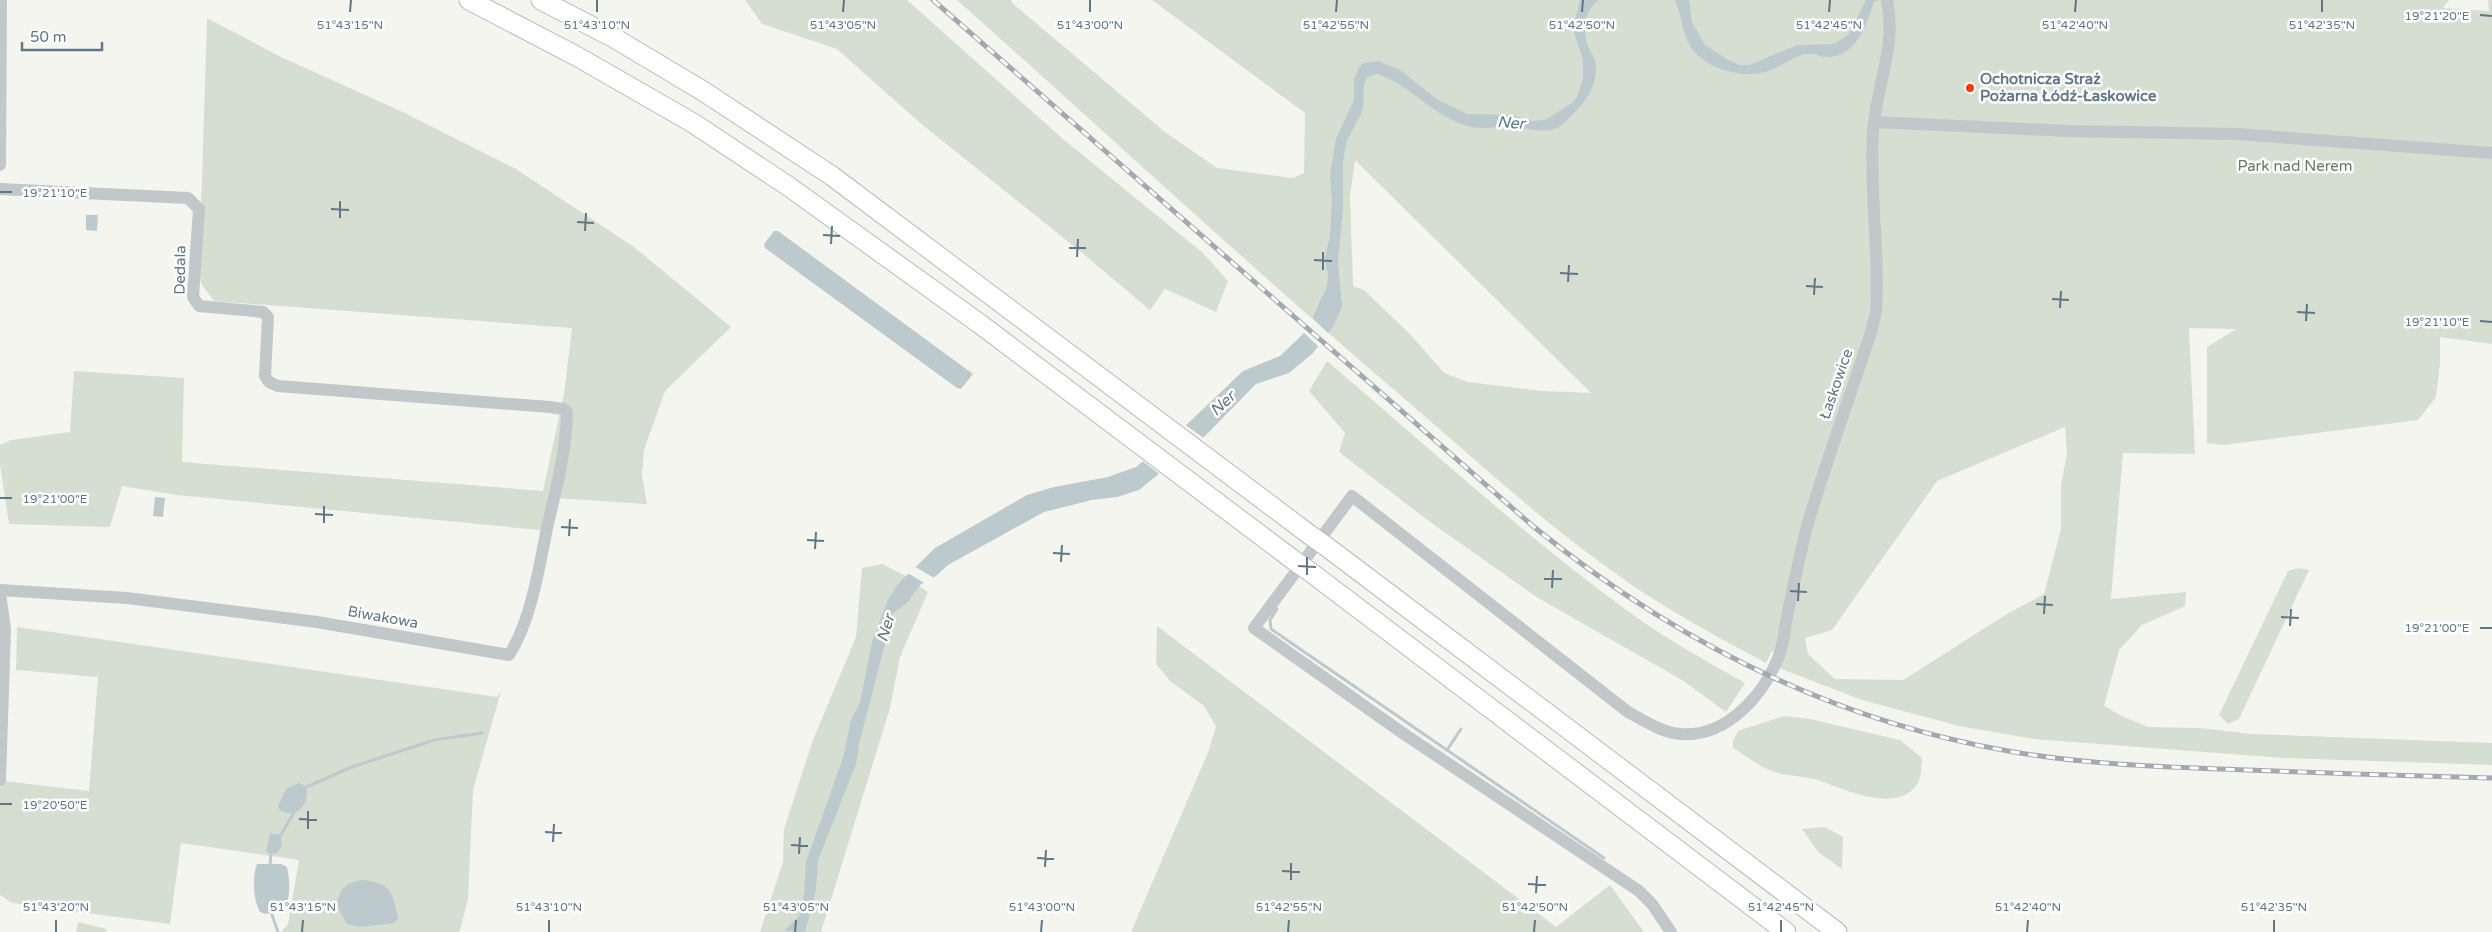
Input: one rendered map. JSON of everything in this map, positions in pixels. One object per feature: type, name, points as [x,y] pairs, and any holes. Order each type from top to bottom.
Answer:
[{"type":"highway","points":[[469,0],[578,57],[693,123],[788,186],[948,301],[1129,436],[1786,932]]},
{"type":"highway","points":[[541,0],[616,39],[704,91],[832,176],[1837,932]]},
{"type":"street","points":[[0,0],[0,165]]},
{"type":"street","name":"Łaskowice","points":[[1671,932],[1652,904],[1639,891],[1404,734],[1254,628],[1352,496],[1628,712],[1655,727],[1679,734],[1695,733],[1731,721],[1752,700],[1769,677],[1781,649],[1800,551],[1825,466],[1871,332],[1876,312],[1875,122],[1889,45],[1888,5]]},
{"type":"street","points":[[1875,122],[2068,131],[2237,134],[2492,153]]},
{"type":"street","name":"Dedala","points":[[0,189],[188,198],[194,202],[199,209],[193,298],[199,306],[263,312],[268,317],[266,376],[269,382],[278,386],[550,407],[563,409],[567,412]]},
{"type":"street","name":"Biwakowa","points":[[0,780],[4,629],[0,591],[127,598],[317,622],[509,655],[519,640],[539,570],[566,441],[567,412]]},
{"type":"green space","points":[[745,0],[907,0],[1063,139],[1203,253],[1228,281],[1216,312],[1165,289],[1150,310],[919,122],[837,49],[762,24]]},
{"type":"green space","name":"Park nad Nerem","points":[[957,0],[1012,0],[1011,2],[1165,132],[1217,168],[1293,178],[1304,173],[1305,113],[1152,0],[2449,0],[2443,8],[2489,11],[2488,0],[2492,0],[2492,344],[2440,337],[2440,363],[2436,397],[2418,420],[2224,445],[2207,443],[2207,347],[2236,329],[2189,328],[2195,454],[2123,453],[2111,599],[2186,592],[2185,606],[2142,625],[2119,650],[2104,706],[2148,727],[2200,728],[2252,734],[2492,743],[2492,765],[2283,758],[2034,739],[1959,726],[1862,700],[1779,668],[1775,652],[1772,651],[1766,663],[1666,607],[1608,568],[1554,527],[1286,296]],"holes":[[[1355,160],[1591,393],[1542,391],[1468,382],[1444,373],[1410,334],[1364,290],[1353,286],[1350,197]],[[2065,427],[2067,453],[2061,485],[2061,529],[2044,594],[2007,614],[1903,680],[1835,679],[1808,654],[1805,638],[1832,630],[1937,481]]]},
{"type":"green space","points":[[207,18],[281,57],[403,112],[516,169],[634,247],[731,327],[665,391],[644,450],[642,475],[647,504],[554,498],[540,530],[177,495],[122,486],[110,527],[9,524],[0,465],[0,445],[11,440],[70,432],[74,371],[184,378],[182,462],[543,491],[564,394],[572,328],[214,301],[202,285],[199,276]]},
{"type":"green space","points":[[1327,361],[1474,488],[1586,580],[1654,629],[1745,683],[1726,712],[1682,680],[1538,598],[1426,519],[1339,452],[1345,433],[1309,391]]},
{"type":"green space","points":[[882,564],[904,575],[928,592],[900,657],[890,708],[821,932],[760,932],[783,862],[784,829],[813,740],[856,637],[862,568]]},
{"type":"green space","points":[[2299,568],[2309,570],[2239,719],[2228,724],[2219,715],[2288,571]]},
{"type":"green space","points":[[1157,626],[1556,927],[1610,885],[1644,932],[1131,932],[1209,750],[1216,726],[1204,706],[1170,681],[1156,664]]},
{"type":"green space","points":[[17,627],[497,697],[501,691],[473,790],[468,899],[460,930],[458,932],[281,932],[288,924],[299,860],[181,843],[170,924],[12,903],[0,895],[0,788],[4,781],[89,791],[98,677],[16,670]]},
{"type":"green space","points":[[1784,716],[1810,719],[1900,740],[1922,758],[1919,781],[1905,795],[1894,798],[1866,796],[1814,779],[1774,772],[1733,748],[1733,741],[1738,731]]},
{"type":"green space","points":[[1825,827],[1843,837],[1842,869],[1818,852],[1802,829]]},
{"type":"green space","points":[[78,922],[107,929],[106,932],[76,932]]},
{"type":"water","name":"Ner","points":[[1580,0],[1599,0],[1590,9],[1585,26],[1587,44],[1594,57],[1596,74],[1587,98],[1559,127],[1542,131],[1517,127],[1481,128],[1468,126],[1444,116],[1389,79],[1377,74],[1367,77],[1364,84],[1363,110],[1346,143],[1343,161],[1343,207],[1338,262],[1342,307],[1333,327],[1313,353],[1289,373],[1256,384],[1205,436],[1139,490],[1117,497],[1092,500],[1044,512],[948,565],[936,576],[921,584],[906,604],[893,613],[859,744],[856,764],[818,860],[816,890],[805,932],[784,931],[799,916],[804,895],[806,862],[843,758],[851,720],[860,703],[872,642],[888,600],[898,584],[935,548],[1027,495],[1054,487],[1108,477],[1136,467],[1182,429],[1243,371],[1280,356],[1303,334],[1327,286],[1328,276],[1325,258],[1330,235],[1332,201],[1330,175],[1336,139],[1354,100],[1354,80],[1359,67],[1364,63],[1378,61],[1400,70],[1438,100],[1467,114],[1512,115],[1532,121],[1545,120],[1572,103],[1577,97],[1583,79],[1583,60],[1573,29]]},
{"type":"water","points":[[1675,0],[1689,0],[1692,22],[1705,45],[1728,60],[1740,65],[1750,65],[1797,45],[1834,44],[1849,34],[1866,0],[1879,0],[1874,2],[1860,36],[1849,49],[1841,54],[1832,57],[1811,54],[1802,55],[1771,70],[1749,74],[1737,73],[1714,66],[1695,53],[1687,39]]},
{"type":"water","points":[[86,215],[98,215],[97,231],[86,230]]},
{"type":"water","points":[[774,231],[778,231],[973,374],[961,389],[957,388],[765,248],[764,244]]},
{"type":"water","points":[[155,497],[165,498],[163,517],[153,516]]},
{"type":"water","points":[[299,783],[306,787],[307,793],[301,809],[292,813],[280,810],[278,806],[286,789]]},
{"type":"water","points":[[270,833],[280,835],[281,838],[280,850],[276,854],[266,852]]},
{"type":"water","points":[[257,864],[281,864],[287,867],[289,889],[288,900],[284,910],[265,914],[260,912],[254,888],[254,875]]},
{"type":"water","points":[[362,880],[379,883],[389,890],[398,918],[394,923],[361,927],[347,924],[338,906],[339,895],[344,887]]},
{"type":"pier","points":[[1311,317],[1330,335],[1320,348],[1302,331]]},
{"type":"pier","points":[[1184,424],[1205,439],[1162,476],[1141,460]]},
{"type":"pier","points":[[912,565],[936,579],[926,584],[906,572]]},
{"type":"waterway","points":[[1277,609],[1270,620],[1271,629],[1604,858]]},
{"type":"waterway","points":[[1447,750],[1461,729]]},
{"type":"waterway","points":[[305,790],[306,787],[352,767],[434,740],[482,733]]},
{"type":"waterway","points":[[279,838],[295,811]]},
{"type":"waterway","points":[[270,866],[271,852]]},
{"type":"waterway","points":[[270,909],[278,932]]},
{"type":"railway","points":[[933,0],[1534,527],[1587,568],[1642,605],[1698,639],[1757,670],[1817,696],[1879,719],[1943,737],[2038,756],[2157,766],[2492,778]]},
{"type":"place","name":"Ochotnicza Straż Pożarna Łódź-Łaskowice","points":[[1970,88]]}]
